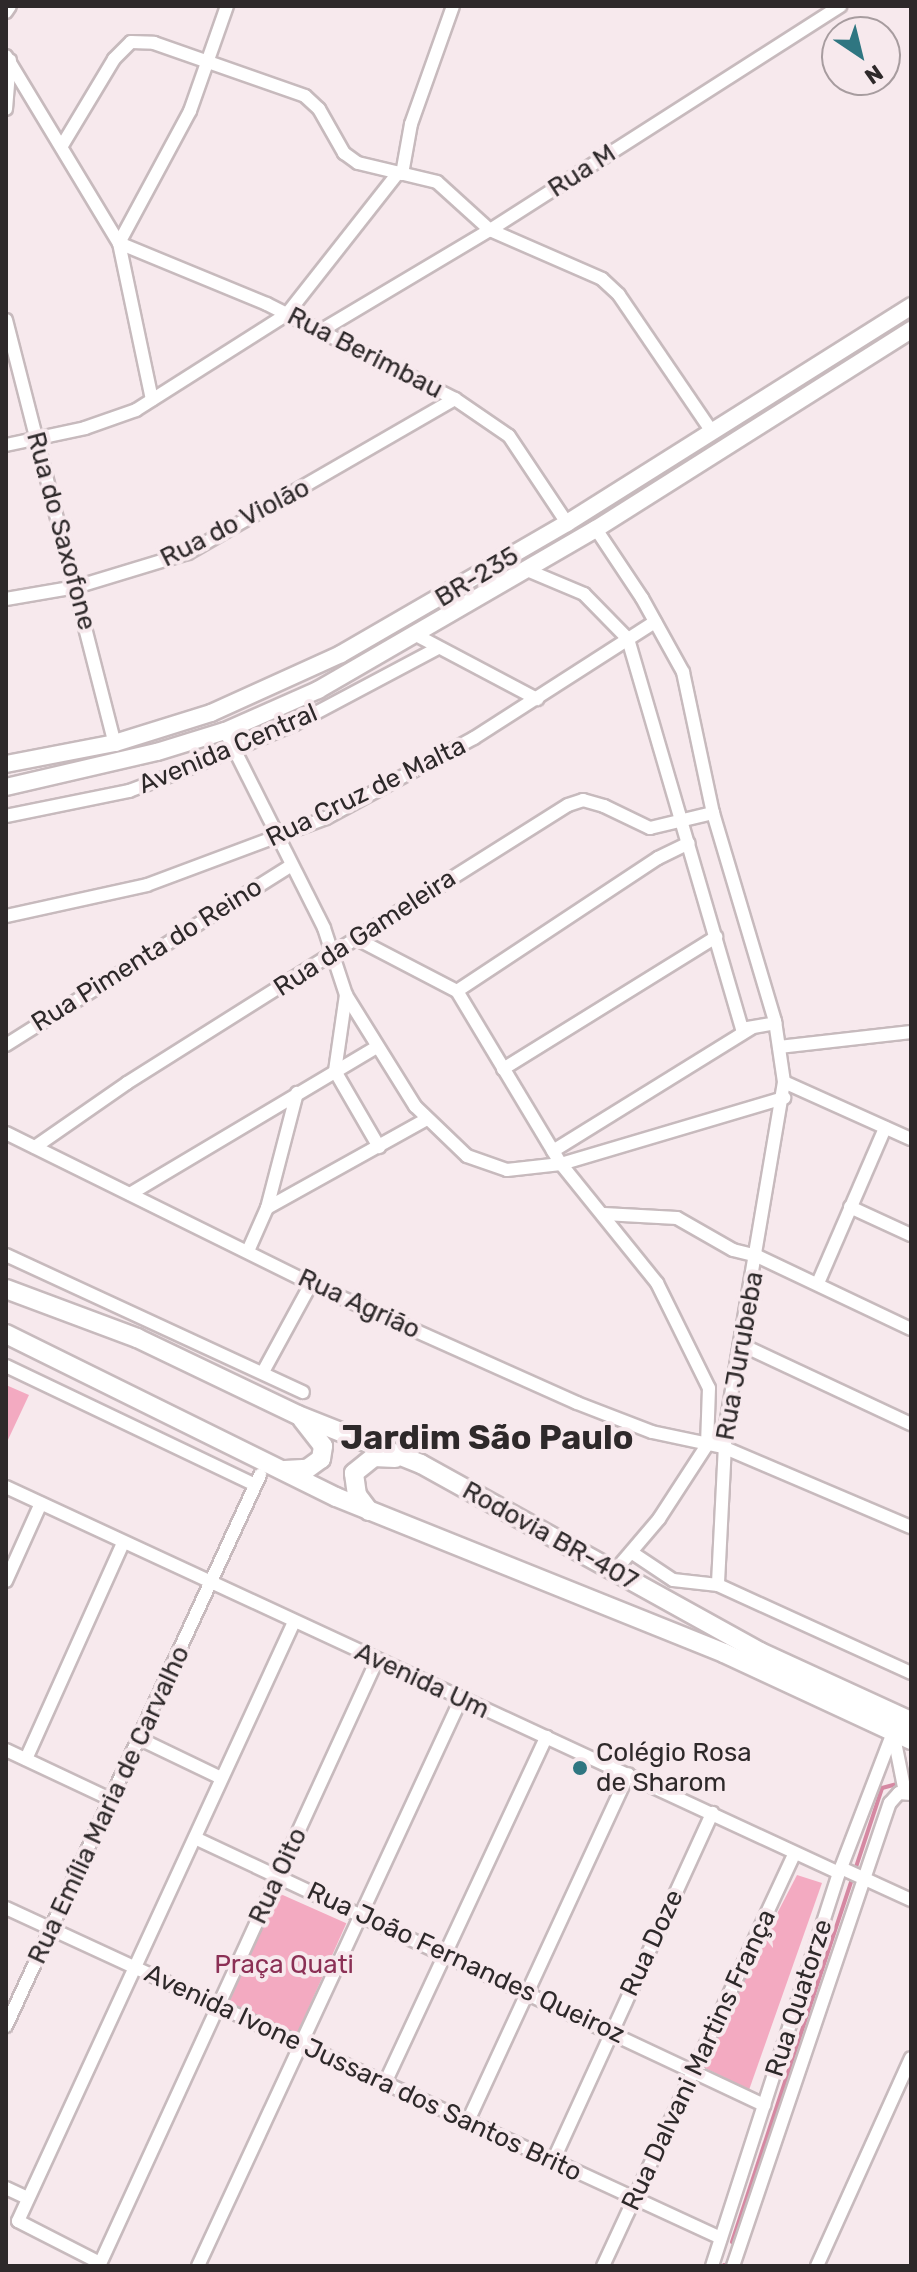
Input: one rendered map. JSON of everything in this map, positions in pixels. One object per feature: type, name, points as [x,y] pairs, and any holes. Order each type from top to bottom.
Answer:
[{"type":"highway","name":"Rodovia BR-407","points":[[6,1289],[137,1338],[298,1415],[421,1464],[760,1652],[911,1721]]},
{"type":"highway","name":"Rodovia BR-407","points":[[6,1334],[369,1511],[724,1653],[911,1740]]},
{"type":"highway","points":[[282,1470],[307,1469],[321,1459],[319,1437],[298,1415]]},
{"type":"highway","points":[[369,1511],[353,1480],[360,1465],[382,1457],[421,1464]]},
{"type":"main road","name":"BR-235","points":[[6,764],[115,743],[256,696],[421,610],[567,523],[710,429],[911,306]]},
{"type":"main road","name":"BR-235","points":[[6,787],[225,731],[265,714],[418,636],[596,529],[911,330]]},
{"type":"main road","points":[[256,696],[265,714]]},
{"type":"street","points":[[6,12],[10,6]]},
{"type":"street","points":[[119,243],[177,140],[210,63],[227,6]]},
{"type":"street","points":[[6,445],[114,419],[152,400],[287,314],[400,174],[411,124],[453,6]]},
{"type":"street","name":"Rua M","points":[[322,330],[490,230],[840,6]]},
{"type":"street","points":[[63,144],[114,59],[131,42],[154,43],[305,96],[348,157],[437,182],[490,230],[590,273],[619,295],[710,429]]},
{"type":"street","points":[[6,109],[8,58]]},
{"type":"street","points":[[8,58],[63,144],[119,243],[152,400]]},
{"type":"street","name":"Rua Berimbau","points":[[119,243],[322,330],[455,399],[509,436],[567,523]]},
{"type":"street","name":"Rua do Saxofone","points":[[6,320],[115,743]]},
{"type":"street","name":"Rua do Violão","points":[[6,599],[76,587],[188,553],[365,454],[455,399]]},
{"type":"street","points":[[596,529],[683,672],[713,813]]},
{"type":"street","points":[[527,570],[584,594],[628,639],[716,937],[747,1028]]},
{"type":"street","name":"Rua Cruz de Malta","points":[[6,916],[147,885],[276,839],[396,781],[537,699],[655,622]]},
{"type":"street","points":[[418,636],[537,699]]},
{"type":"street","name":"Avenida Central","points":[[6,816],[129,791],[295,724],[438,648]]},
{"type":"street","points":[[225,731],[334,954],[346,995],[377,1047],[427,1119],[482,1165],[526,1170],[561,1164],[784,1098]]},
{"type":"street","name":"Rua da Gameleira","points":[[35,1147],[127,1083],[568,805],[583,800],[604,806],[650,828],[713,813]]},
{"type":"street","name":"Rua Jurubeba","points":[[713,813],[775,1023],[784,1082],[784,1098],[723,1447],[718,1585]]},
{"type":"street","points":[[457,991],[658,858],[689,843]]},
{"type":"street","name":"Rua Pimenta do Reino","points":[[6,1045],[290,866]]},
{"type":"street","points":[[503,1069],[716,937]]},
{"type":"street","points":[[355,938],[457,991],[561,1164],[657,1283],[709,1388],[707,1445],[613,1573]]},
{"type":"street","points":[[346,995],[335,1071],[379,1147]]},
{"type":"street","points":[[553,1151],[747,1028],[775,1023]]},
{"type":"street","points":[[779,1047],[911,1032]]},
{"type":"street","points":[[895,1033],[911,1041]]},
{"type":"street","points":[[130,1194],[377,1047]]},
{"type":"street","points":[[784,1082],[911,1139]]},
{"type":"street","points":[[248,1251],[267,1208],[297,1093]]},
{"type":"street","points":[[267,1208],[427,1119]]},
{"type":"street","points":[[818,1283],[885,1128]]},
{"type":"street","name":"Rua Agrião","points":[[6,1133],[311,1284],[577,1403],[652,1432],[723,1447],[911,1527]]},
{"type":"street","points":[[850,1207],[911,1235]]},
{"type":"street","points":[[604,1214],[677,1218],[733,1250],[757,1256],[818,1283],[911,1329]]},
{"type":"street","points":[[6,1255],[303,1392]]},
{"type":"street","points":[[263,1372],[311,1284]]},
{"type":"street","points":[[740,1344],[911,1424]]},
{"type":"street","name":"Rua Emília Maria de Carvalho","points":[[6,1366],[258,1480],[108,1798],[6,2026]]},
{"type":"street","name":"Avenida Um","points":[[6,1487],[712,1813],[794,1854],[863,1878],[911,1900]]},
{"type":"street","points":[[6,1581],[41,1503]]},
{"type":"street","points":[[26,1759],[123,1543]]},
{"type":"street","points":[[631,1552],[673,1580],[718,1585],[911,1673]]},
{"type":"street","points":[[100,2264],[17,2223],[294,1622]]},
{"type":"street","name":"Rua Oito","points":[[100,2264],[377,1660]]},
{"type":"street","points":[[198,2266],[461,1699]]},
{"type":"street","points":[[734,2261],[892,1799],[908,1793],[893,1732]]},
{"type":"street","name":"Rua Quatorze","points":[[712,2266],[840,1871],[893,1732]]},
{"type":"street","points":[[385,2083],[546,1737]]},
{"type":"street","points":[[138,1738],[221,1778]]},
{"type":"street","points":[[6,1750],[108,1798]]},
{"type":"street","points":[[468,2121],[628,1774]]},
{"type":"street","name":"Rua Doze","points":[[553,2161],[712,1813]]},
{"type":"street","name":"Rua João Fernandes Queiroz","points":[[195,1838],[612,2029],[764,2105]]},
{"type":"street","name":"Rua Dalvani Martins França","points":[[603,2266],[794,1854]]},
{"type":"street","name":"Avenida Ivone Jussara dos Santos Brito","points":[[6,1908],[635,2200],[719,2244],[734,2261]]},
{"type":"street","points":[[817,2266],[911,2058]]},
{"type":"street","points":[[6,2188],[27,2198]]},
{"type":"green space","points":[[6,1385],[29,1395],[6,1444]]},
{"type":"green space","points":[[797,1875],[822,1883],[749,2090],[699,2065]]},
{"type":"green space","name":"Praça Quati","points":[[276,1892],[346,1923],[295,2039],[224,2008]]},
{"type":"waterway","points":[[732,2242],[882,1788],[911,1780]]},
{"type":"place","name":"Colégio Rosa de Sharom","points":[[580,1768]]},
{"type":"district","name":"Jardim São Paulo","points":[[487,1438]]}]
